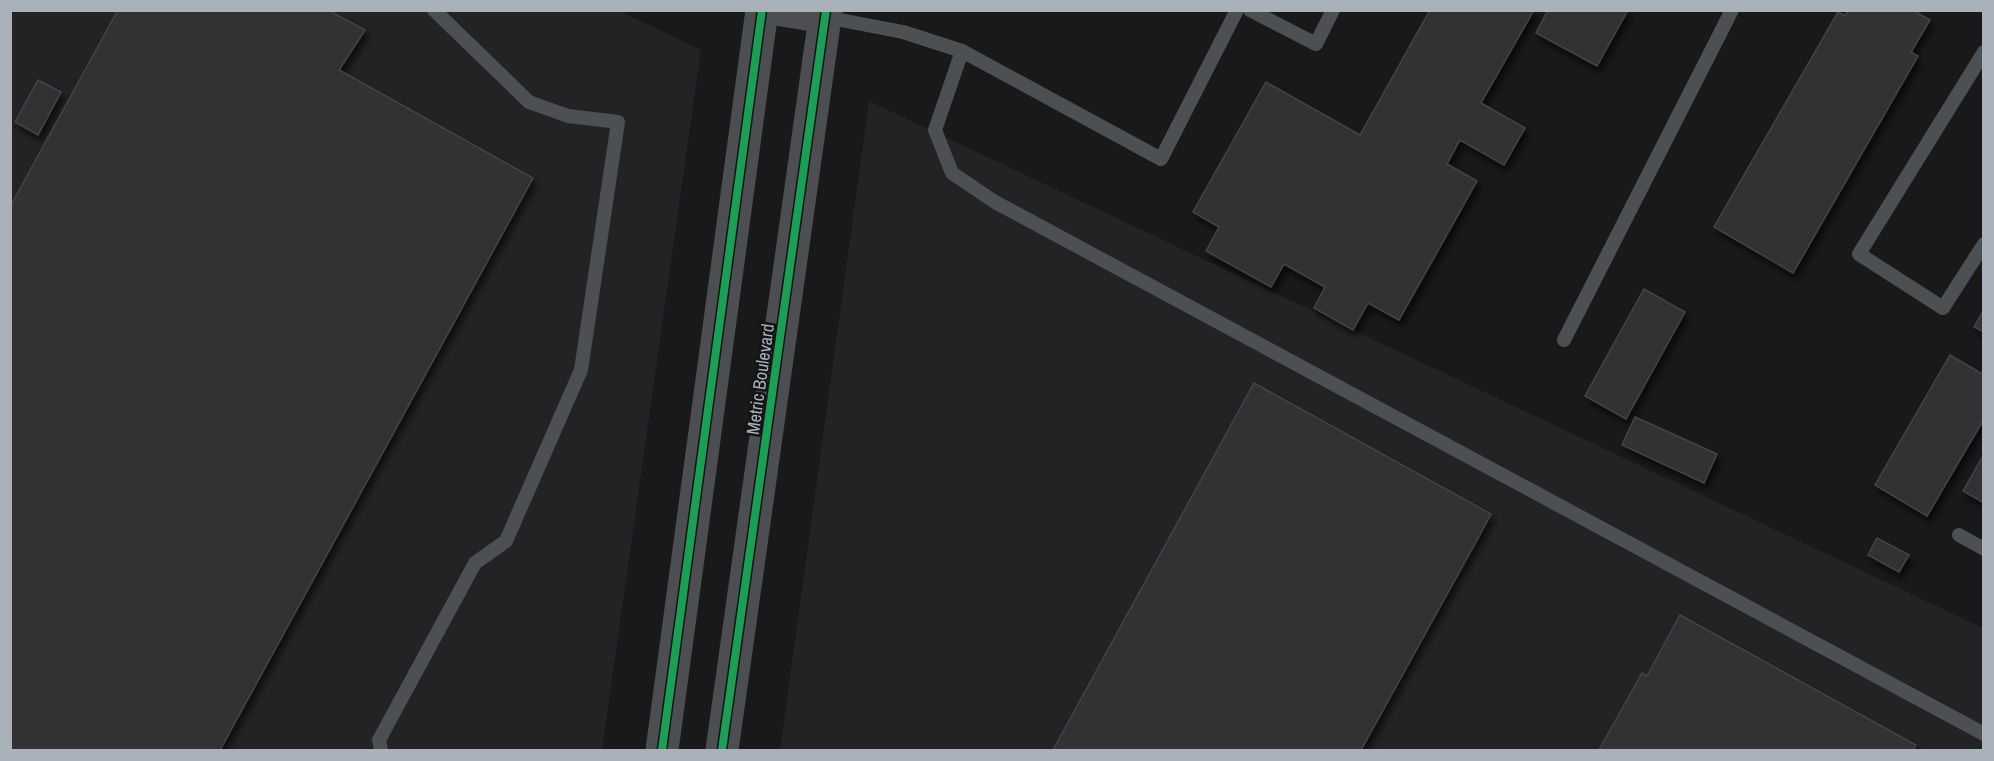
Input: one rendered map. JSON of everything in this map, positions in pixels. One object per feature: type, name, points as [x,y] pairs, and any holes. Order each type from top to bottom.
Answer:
[{"type":"main road","points":[[662,750],[762,10]]},
{"type":"main road","points":[[782,10],[825,14]]},
{"type":"main road","name":"Metric Boulevard","points":[[722,750],[825,14]]},
{"type":"lane","points":[[381,750],[379,740],[475,563],[506,541],[581,370],[618,122],[568,116],[529,102],[434,10]]},
{"type":"lane","points":[[825,14],[903,32],[962,51],[1161,159],[1237,10]]},
{"type":"lane","points":[[1250,10],[1316,44],[1333,10]]},
{"type":"lane","points":[[1564,340],[1732,10]]},
{"type":"lane","points":[[962,51],[935,130],[952,173],[995,202],[1983,734]]},
{"type":"lane","points":[[1983,52],[1859,254],[1943,308],[1983,244]]},
{"type":"lane","points":[[1959,535],[1983,549]]},
{"type":"shaded area","points":[[10,11],[620,11],[701,50],[602,750],[11,750]]},
{"type":"shaded area","points":[[869,101],[1983,628],[1983,750],[780,750]]},
{"type":"building","points":[[118,10],[328,10],[365,30],[339,70],[533,178],[220,750],[10,750],[10,207]]},
{"type":"building","points":[[1430,10],[1534,10],[1481,103],[1525,128],[1504,165],[1460,140],[1447,164],[1477,181],[1399,320],[1368,303],[1353,330],[1314,308],[1325,287],[1284,264],[1271,287],[1206,251],[1219,227],[1193,212],[1266,82],[1360,135]]},
{"type":"building","points":[[1548,10],[1628,10],[1597,66],[1536,33]]},
{"type":"building","points":[[1848,10],[1913,10],[1930,20],[1911,52],[1918,56],[1793,273],[1714,227],[1838,12],[1845,16]]},
{"type":"building","points":[[38,80],[61,92],[38,135],[15,122]]},
{"type":"building","points":[[1644,289],[1685,312],[1626,419],[1585,396]]},
{"type":"building","points":[[1984,310],[1984,332],[1974,327]]},
{"type":"building","points":[[1950,355],[1984,375],[1984,419],[1927,516],[1875,485]]},
{"type":"building","points":[[1254,383],[1491,514],[1482,531],[1361,750],[1053,750]]},
{"type":"building","points":[[1635,417],[1717,454],[1704,483],[1622,445]]},
{"type":"building","points":[[1984,454],[1984,503],[1963,491]]},
{"type":"building","points":[[1877,538],[1909,555],[1899,572],[1868,555]]},
{"type":"building","points":[[1680,615],[1916,745],[1913,750],[1599,750],[1642,673],[1647,676]]},
{"type":"cycle path","points":[[662,750],[762,10]]},
{"type":"cycle path","points":[[722,750],[826,10]]}]
